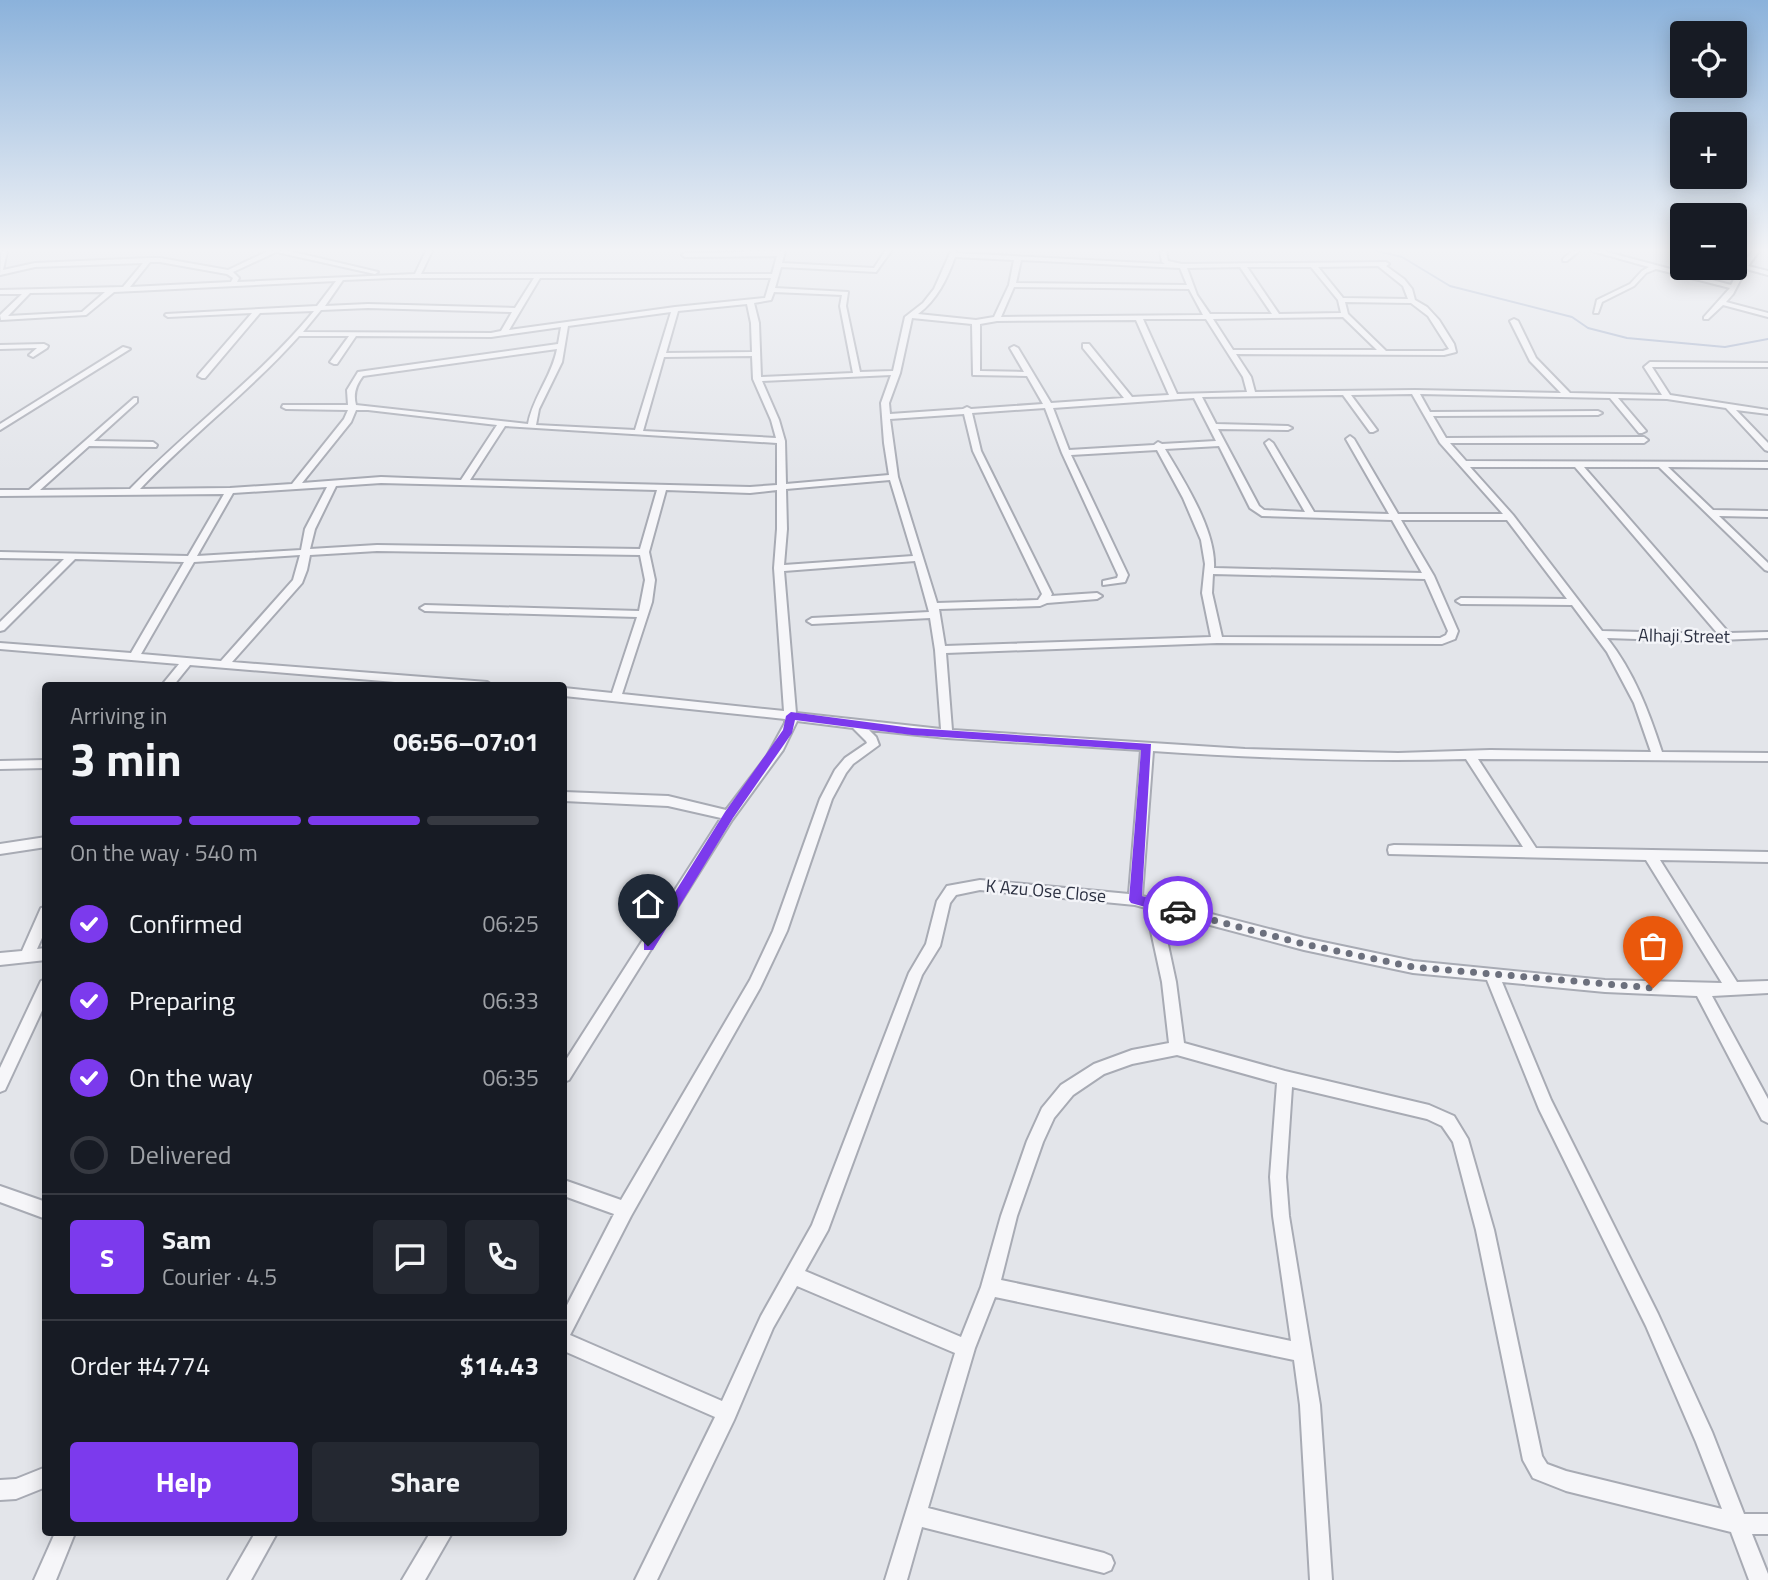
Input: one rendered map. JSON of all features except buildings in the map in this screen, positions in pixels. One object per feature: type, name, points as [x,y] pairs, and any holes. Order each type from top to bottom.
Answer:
[{"type":"street","points":[[202,376],[245,325]]},
{"type":"street","points":[[132,492],[190,434],[266,369],[304,325]]},
{"type":"street","points":[[504,333],[508,325]]},
{"type":"street","points":[[296,334],[504,333],[565,325],[558,362],[535,409],[532,427]]},
{"type":"street","points":[[638,433],[670,325]]},
{"type":"street","points":[[567,1071],[603,1018],[729,815],[788,731],[791,716],[779,568],[782,488],[780,442],[775,420],[757,379],[755,325]]},
{"type":"street","points":[[847,325],[857,376]]},
{"type":"street","points":[[906,325],[896,373],[886,396],[887,417],[894,477],[920,558],[933,611],[940,650],[947,734]]},
{"type":"street","points":[[976,325],[976,373],[1027,374]]},
{"type":"street","points":[[1142,325],[1174,396]]},
{"type":"street","points":[[1215,325],[1247,377],[1251,393]]},
{"type":"street","points":[[1355,325],[1383,352]]},
{"type":"street","points":[[1233,352],[1452,353],[1449,340],[1437,325]]},
{"type":"street","points":[[1516,325],[1533,359],[1568,395]]},
{"type":"street","points":[[334,362],[354,334]]},
{"type":"street","points":[[0,347],[44,346],[33,355]]},
{"type":"street","points":[[296,485],[348,420],[353,408],[350,401],[351,388],[361,374],[561,346]]},
{"type":"street","points":[[1086,346],[1130,401]]},
{"type":"street","points":[[1014,348],[1027,374],[1048,405],[1066,453],[1123,575],[1121,580],[1107,583]]},
{"type":"street","points":[[1,427],[127,349]]},
{"type":"street","points":[[661,355],[757,354]]},
{"type":"street","points":[[1667,397],[1648,367],[1650,364],[1768,365]]},
{"type":"street","points":[[757,379],[896,373]]},
{"type":"street","points":[[887,417],[967,409],[1130,401],[1174,396],[1415,392],[1667,397],[1768,412]]},
{"type":"street","points":[[1415,392],[1443,441],[1510,517],[1612,651],[1640,703],[1658,756]]},
{"type":"street","points":[[1345,393],[1374,430]]},
{"type":"street","points":[[1197,395],[1258,510],[1278,515],[1312,516],[1510,517]]},
{"type":"street","points":[[1443,441],[1643,436],[1612,396]]},
{"type":"street","points":[[31,493],[134,400]]},
{"type":"street","points":[[1728,406],[1768,448]]},
{"type":"street","points":[[286,407],[353,408],[532,427],[780,442]]},
{"type":"street","points":[[967,409],[977,451],[1047,594],[1045,600]]},
{"type":"street","points":[[1427,414],[1598,413]]},
{"type":"street","points":[[463,483],[502,424]]},
{"type":"street","points":[[1213,426],[1288,428]]},
{"type":"street","points":[[940,650],[1217,640],[1442,642],[1451,637],[1453,631],[1429,576],[1350,439]]},
{"type":"street","points":[[88,443],[153,445]]},
{"type":"street","points":[[1066,453],[1158,445],[1223,443]]},
{"type":"street","points":[[1269,443],[1312,516]]},
{"type":"street","points":[[1158,445],[1193,508],[1209,552],[1211,570],[1207,579],[1207,590],[1217,640]]},
{"type":"street","points":[[1462,464],[1768,465]]},
{"type":"street","points":[[1578,465],[1727,638]]},
{"type":"street","points":[[1662,466],[1768,568]]},
{"type":"street","points":[[0,493],[230,491],[381,480],[662,489],[782,488],[894,477]]},
{"type":"street","points":[[224,664],[298,581],[306,565],[305,545],[310,531],[334,482]]},
{"type":"street","points":[[616,697],[643,614],[650,580],[645,552],[662,489]]},
{"type":"street","points":[[134,657],[230,491]]},
{"type":"street","points":[[1713,513],[1768,514]]},
{"type":"street","points":[[0,555],[190,559],[377,548],[645,552]]},
{"type":"street","points":[[0,628],[73,556]]},
{"type":"street","points":[[779,568],[920,558]]},
{"type":"street","points":[[1211,570],[1429,576]]},
{"type":"street","points":[[812,621],[1097,596]]},
{"type":"street","points":[[1461,601],[1575,602]]},
{"type":"street","points":[[425,608],[643,614]]},
{"type":"street","name":"Alhaji Street","points":[[1600,634],[1727,638],[1768,635]]},
{"type":"street","points":[[0,646],[439,682]]},
{"type":"street","points":[[170,682],[188,661]]},
{"type":"street","points":[[567,692],[947,734],[1290,755],[1768,757]]},
{"type":"street","points":[[567,1323],[625,1210],[691,1091],[755,984],[780,931],[826,799],[841,770],[849,761],[873,745],[872,740],[856,724]]},
{"type":"street","points":[[1135,900],[1147,746]]},
{"type":"street","points":[[1470,755],[1533,853]]},
{"type":"street","points":[[0,765],[42,764]]},
{"type":"street","points":[[567,796],[667,801],[729,815]]},
{"type":"street","points":[[0,849],[42,842]]},
{"type":"street","points":[[1394,850],[1768,857]]},
{"type":"street","points":[[1649,854],[1734,990]]},
{"type":"street","name":"K Azu Ose Close","points":[[795,1276],[819,1230],[916,973],[937,936],[947,894],[957,888],[980,885],[1135,900],[1413,967],[1492,976],[1701,990],[1768,987]]},
{"type":"street","points":[[1152,903],[1169,982],[1177,1048]]},
{"type":"street","points":[[27,956],[42,921]]},
{"type":"street","points":[[0,959],[42,954]]},
{"type":"street","points":[[1492,976],[1545,1104],[1652,1320],[1740,1524],[1760,1580]]},
{"type":"street","points":[[1701,990],[1768,1115]]},
{"type":"street","points":[[0,1085],[42,994]]},
{"type":"street","points":[[896,1580],[966,1348],[990,1287],[1009,1216],[1035,1141],[1048,1113],[1068,1090],[1099,1069],[1132,1057],[1177,1048],[1285,1078],[1429,1112],[1448,1121],[1460,1139],[1485,1230],[1533,1460],[1540,1471],[1740,1524],[1768,1524]]},
{"type":"street","points":[[1285,1078],[1278,1177],[1281,1216],[1310,1405],[1321,1580]]},
{"type":"street","points":[[567,1189],[625,1210]]},
{"type":"street","points":[[0,1194],[42,1210]]},
{"type":"street","points":[[646,1580],[727,1413],[767,1322],[795,1276],[966,1348]]},
{"type":"street","points":[[990,1287],[1303,1353]]},
{"type":"street","points":[[567,1343],[727,1413]]},
{"type":"street","points":[[0,1490],[5,1492],[42,1479]]},
{"type":"street","points":[[916,1514],[1104,1563]]},
{"type":"street","points":[[45,1580],[64,1536]]},
{"type":"street","points":[[239,1580],[265,1536]]},
{"type":"street","points":[[413,1580],[440,1536]]},
{"type":"waterway","points":[[1583,325],[1627,338],[1725,347],[1768,339]]},
{"type":"way so far","points":[[1178,911],[1304,944],[1413,967],[1605,986],[1653,988]]},
{"type":"route","points":[[648,946],[729,815],[788,731],[791,716],[947,734],[1147,746],[1135,900],[1178,911]]}]
